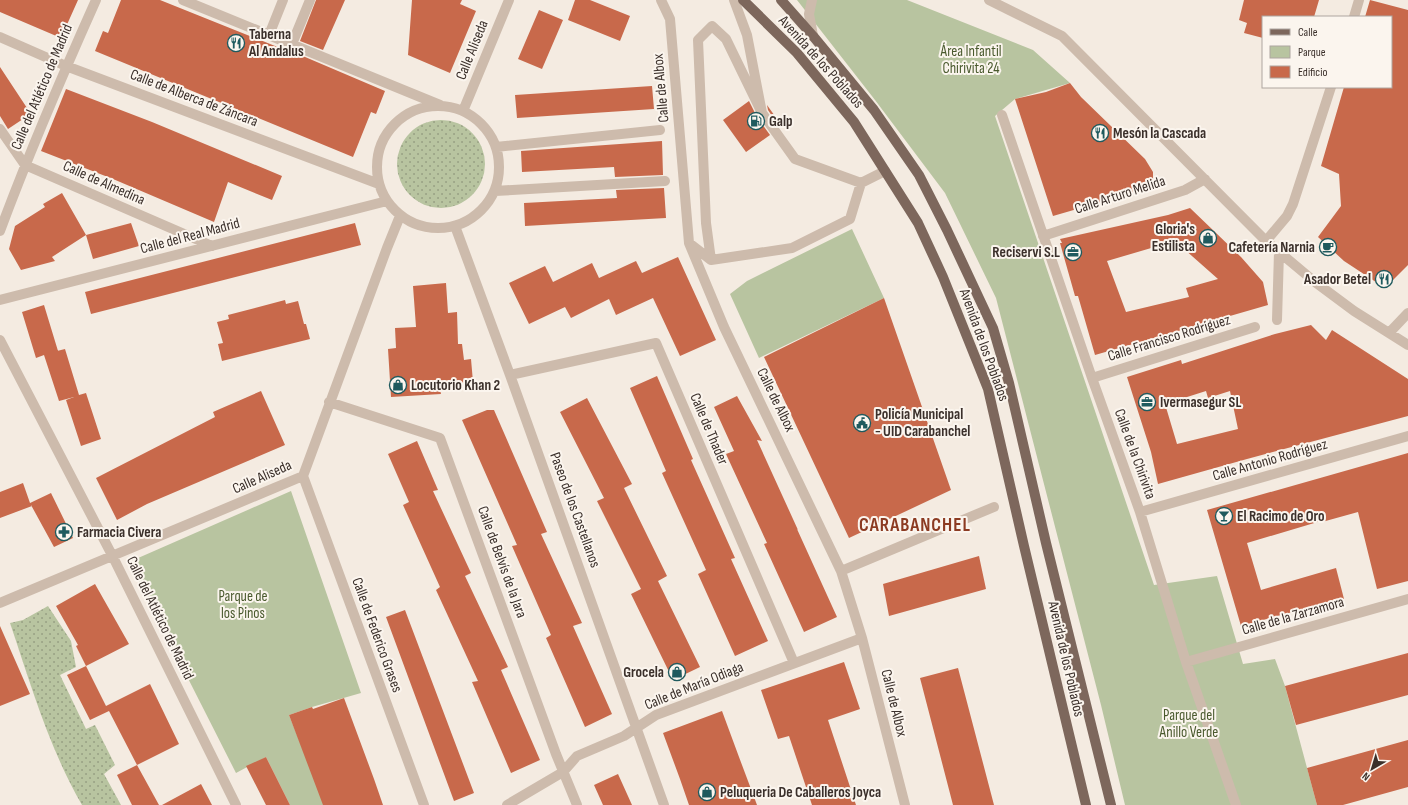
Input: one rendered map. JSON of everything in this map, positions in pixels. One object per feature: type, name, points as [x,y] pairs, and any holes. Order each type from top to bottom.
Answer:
[{"type":"main road","name":"Avenida de los Poblados","points":[[743,0],[797,53],[854,122],[918,223],[940,270],[988,389],[1086,805]]},
{"type":"main road","name":"Avenida de los Poblados","points":[[780,0],[813,36],[874,110],[918,175],[948,230],[992,328],[1009,383],[1046,543],[1111,805]]},
{"type":"street","name":"Calle del Atlético de Madrid","points":[[0,231],[25,165],[66,66],[96,0]]},
{"type":"street","points":[[269,35],[283,0]]},
{"type":"street","points":[[292,44],[310,0]]},
{"type":"street","name":"Calle Aliseda","points":[[463,111],[509,0]]},
{"type":"street","name":"Calle de Albox","points":[[661,0],[670,19],[689,243],[724,327],[841,571],[862,638],[905,805]]},
{"type":"street","points":[[734,0],[747,35],[762,113]]},
{"type":"street","points":[[812,0],[809,14],[813,36]]},
{"type":"street","points":[[990,0],[1003,3],[1062,36],[1266,241],[1320,286],[1354,311],[1408,345]]},
{"type":"street","points":[[1354,16],[1359,0]]},
{"type":"street","points":[[189,1],[441,105],[463,111],[478,120],[489,132],[496,147],[500,162],[499,177],[495,191],[485,207],[472,218],[455,226],[438,228],[420,226],[400,216],[387,201],[379,184],[377,164],[380,145],[390,128],[405,115],[422,107],[441,105]]},
{"type":"street","points":[[712,260],[706,223],[698,40],[712,26],[726,39],[762,113],[795,159],[861,183]]},
{"type":"street","name":"Calle de Alberca de Záncara","points":[[0,37],[66,66],[379,184]]},
{"type":"street","points":[[1266,241],[1287,216],[1293,204],[1331,88]]},
{"type":"street","name":"Calle de la Chirivita","points":[[1002,114],[1092,378],[1140,512],[1186,662],[1236,805]]},
{"type":"street","points":[[0,129],[25,165]]},
{"type":"street","points":[[496,147],[660,130]]},
{"type":"street","name":"Calle de Almedina","points":[[25,165],[212,246]]},
{"type":"street","points":[[689,243],[712,260],[792,248],[850,219],[861,183],[885,171]]},
{"type":"street","name":"Calle Arturo Melida","points":[[1043,236],[1185,190],[1205,179]]},
{"type":"street","points":[[495,191],[665,181]]},
{"type":"street","name":"Calle del Real Madrid","points":[[0,300],[387,201]]},
{"type":"street","name":"Calle Aliseda","points":[[0,603],[113,557],[303,476],[329,402],[400,216]]},
{"type":"street","name":"Paseo de los Castellanos","points":[[455,226],[664,805]]},
{"type":"street","points":[[1277,320],[1279,252]]},
{"type":"street","points":[[1389,333],[1408,313]]},
{"type":"street","name":"Calle Francisco Rodríguez","points":[[1092,378],[1255,327]]},
{"type":"street","name":"Calle del Atlético de Madrid","points":[[0,340],[113,557],[236,805]]},
{"type":"street","name":"Calle de Thader","points":[[510,375],[656,343],[794,664]]},
{"type":"street","name":"Calle de Belvís de la Jara","points":[[329,402],[440,438],[563,772],[577,805]]},
{"type":"street","name":"Calle Antonio Rodríguez","points":[[1140,512],[1408,436]]},
{"type":"street","name":"Calle de Federico Grases","points":[[303,476],[424,805]]},
{"type":"street","points":[[841,571],[994,507]]},
{"type":"street","name":"Calle de la Zarzamora","points":[[1186,662],[1408,599]]},
{"type":"street","name":"Calle de María Odiaga","points":[[507,805],[563,772],[577,756],[624,736],[656,715],[862,638]]},
{"type":"green space","name":"Parque del Anillo Verde","points":[[797,0],[907,0],[1033,50],[1070,83],[1015,99],[995,116],[1154,585],[1217,576],[1243,664],[1275,659],[1285,686],[1317,805],[1125,805],[1101,705],[996,298],[945,193]]},
{"type":"green space","points":[[432,120],[450,120],[466,127],[478,139],[485,155],[485,173],[478,189],[466,201],[450,208],[432,208],[416,201],[404,189],[397,173],[397,155],[404,139],[416,127]]},
{"type":"green space","points":[[852,229],[884,298],[759,358],[730,294],[747,281]]},
{"type":"green space","name":"Parque de los Pinos","points":[[291,491],[361,693],[289,715],[325,805],[290,805],[266,757],[236,773],[129,562]]},
{"type":"green space","points":[[48,606],[71,641],[76,667],[60,675],[86,729],[95,725],[115,765],[104,774],[121,805],[82,805],[50,739],[33,693],[10,623],[23,620]]},
{"type":"building","points":[[0,0],[78,0],[61,38],[0,12]]},
{"type":"building","points":[[121,0],[160,0],[290,52],[291,51],[385,91],[376,114],[371,112],[353,157],[95,51],[103,31],[108,33]]},
{"type":"building","points":[[316,0],[345,0],[323,50],[300,41]]},
{"type":"building","points":[[412,0],[462,0],[460,4],[476,11],[450,73],[408,55]]},
{"type":"building","points":[[575,0],[590,0],[630,16],[620,41],[568,20]]},
{"type":"building","points":[[1244,0],[1319,0],[1314,16],[1262,16],[1262,38],[1244,33],[1247,23],[1239,20]]},
{"type":"building","points":[[1370,0],[1408,10],[1408,265],[1385,288],[1344,261],[1318,237],[1341,206],[1339,174],[1321,166],[1344,88],[1392,88],[1392,16],[1365,16]]},
{"type":"building","points":[[539,10],[563,20],[542,69],[518,59]]},
{"type":"building","points":[[0,67],[29,111],[26,117],[8,129],[0,116]]},
{"type":"building","points":[[1070,83],[1081,97],[1145,159],[1153,172],[1153,187],[1053,216],[1015,99],[1046,92]]},
{"type":"building","points":[[652,86],[654,109],[517,118],[515,95]]},
{"type":"building","points":[[66,89],[152,122],[282,176],[272,200],[228,182],[214,222],[113,179],[41,151]]},
{"type":"building","points":[[749,101],[757,117],[770,135],[746,152],[723,120]]},
{"type":"building","points":[[767,105],[782,126],[780,128],[768,110]]},
{"type":"building","points":[[662,141],[663,175],[615,177],[614,167],[522,172],[521,151]]},
{"type":"building","points":[[664,188],[666,218],[525,226],[524,203],[617,198],[616,190]]},
{"type":"building","points":[[62,193],[86,235],[52,257],[55,261],[21,270],[9,249],[15,226],[45,207],[43,204]]},
{"type":"building","points":[[1190,208],[1241,257],[1263,282],[1268,305],[1095,355],[1078,296],[1075,296],[1060,239],[1168,215]],"holes":[[[1175,241],[1218,279],[1186,288],[1189,297],[1126,312],[1107,261]]]},
{"type":"building","points":[[131,223],[139,246],[93,259],[86,235]]},
{"type":"building","points":[[355,223],[361,245],[91,314],[85,292]]},
{"type":"building","points":[[678,257],[716,340],[680,356],[653,298],[616,315],[609,299],[571,318],[565,307],[529,324],[509,283],[545,266],[553,282],[592,263],[599,278],[636,261],[642,273]]},
{"type":"building","points":[[446,283],[448,313],[457,312],[458,344],[462,344],[464,360],[471,359],[473,382],[439,385],[441,394],[391,397],[388,349],[396,348],[395,328],[416,327],[413,286]]},
{"type":"building","name":"Policía Municipal - UID Carabanchel","points":[[884,298],[951,490],[849,538],[764,357]]},
{"type":"building","points":[[285,300],[286,304],[298,301],[304,324],[306,324],[310,339],[222,361],[218,344],[223,343],[217,322],[229,319],[228,315]]},
{"type":"building","points":[[44,305],[58,351],[65,349],[79,395],[86,393],[101,439],[81,446],[66,400],[74,397],[59,401],[44,355],[36,358],[22,312]]},
{"type":"building","points":[[1311,325],[1326,340],[1332,330],[1408,379],[1408,416],[1158,484],[1151,452],[1127,377],[1181,360],[1182,364],[1275,334]],"holes":[[[1206,391],[1208,398],[1230,391],[1238,429],[1177,444],[1165,404]]]},
{"type":"building","points":[[657,376],[693,459],[691,460],[735,558],[731,559],[768,641],[735,656],[698,574],[706,570],[662,473],[666,471],[630,388]]},
{"type":"building","points":[[261,391],[285,445],[147,504],[117,520],[96,478],[215,417],[213,412]]},
{"type":"building","points":[[737,396],[762,441],[757,440],[837,617],[804,632],[764,544],[767,543],[726,454],[734,451],[714,407]]},
{"type":"building","points":[[587,398],[632,484],[624,488],[667,576],[658,581],[700,667],[673,680],[631,594],[641,589],[597,501],[604,498],[560,412]]},
{"type":"building","points":[[487,410],[494,410],[547,532],[541,534],[582,623],[573,626],[612,714],[585,727],[546,638],[551,635],[512,546],[517,545],[462,420]]},
{"type":"building","points":[[417,441],[438,490],[433,491],[471,573],[465,576],[508,667],[501,670],[540,760],[511,773],[472,682],[478,681],[436,590],[440,587],[403,505],[409,502],[388,454]]},
{"type":"building","points":[[1408,453],[1408,581],[1377,589],[1358,512],[1322,522],[1321,521],[1247,543],[1261,590],[1336,568],[1344,599],[1241,626],[1207,510]]},
{"type":"building","points":[[23,483],[30,503],[51,493],[73,538],[54,547],[32,506],[0,518],[0,492]]},
{"type":"building","points":[[979,556],[986,589],[889,616],[883,584]]},
{"type":"building","points":[[95,584],[129,644],[86,666],[76,646],[78,645],[56,606]]},
{"type":"building","points":[[405,610],[474,793],[454,801],[386,617]]},
{"type":"building","points":[[0,626],[30,694],[0,706]]},
{"type":"building","points":[[1408,653],[1408,695],[1296,725],[1285,686]]},
{"type":"building","points":[[844,662],[860,709],[828,720],[856,805],[812,805],[789,736],[778,739],[761,690]]},
{"type":"building","points":[[86,666],[106,706],[150,684],[179,744],[137,765],[109,711],[90,720],[67,675]]},
{"type":"building","points":[[958,668],[994,805],[953,805],[920,678]]},
{"type":"building","points":[[344,698],[383,805],[323,805],[289,715],[312,707],[313,709]]},
{"type":"building","points":[[722,711],[757,805],[689,805],[663,733]]},
{"type":"building","points":[[1408,740],[1408,787],[1343,805],[1317,805],[1307,768]]},
{"type":"building","points":[[266,757],[290,805],[266,805],[246,766]]},
{"type":"building","points":[[137,765],[159,805],[132,805],[117,775]]},
{"type":"building","points":[[618,774],[632,805],[603,805],[594,785]]},
{"type":"building","points":[[201,784],[212,805],[162,805]]},
{"type":"place","name":"Taberna Al Andalus","points":[[236,43]]},
{"type":"place","name":"Galp","points":[[756,121]]},
{"type":"place","name":"Mesón la Cascada","points":[[1100,133]]},
{"type":"place","name":"Gloria's Estilista","points":[[1208,238]]},
{"type":"place","name":"Cafetería Narnia","points":[[1328,247]]},
{"type":"place","name":"Reciservi S.L","points":[[1073,252]]},
{"type":"place","name":"Asador Betel","points":[[1384,279]]},
{"type":"place","name":"Locutorio Khan 2","points":[[398,385]]},
{"type":"place","name":"Ivermasegur SL","points":[[1147,402]]},
{"type":"place","name":"Policía Municipal - UID Carabanchel","points":[[862,423]]},
{"type":"place","name":"El Racimo de Oro","points":[[1224,516]]},
{"type":"place","name":"Farmacia Civera","points":[[64,532]]},
{"type":"place","name":"Grocela","points":[[677,672]]},
{"type":"place","name":"Peluqueria De Caballeros Joyca","points":[[707,792]]},
{"type":"district","name":"CARABANCHEL","points":[[915,525]]},
{"type":"park label","name":"Área Infantil Chirivita 24","points":[[971,60]]}]
